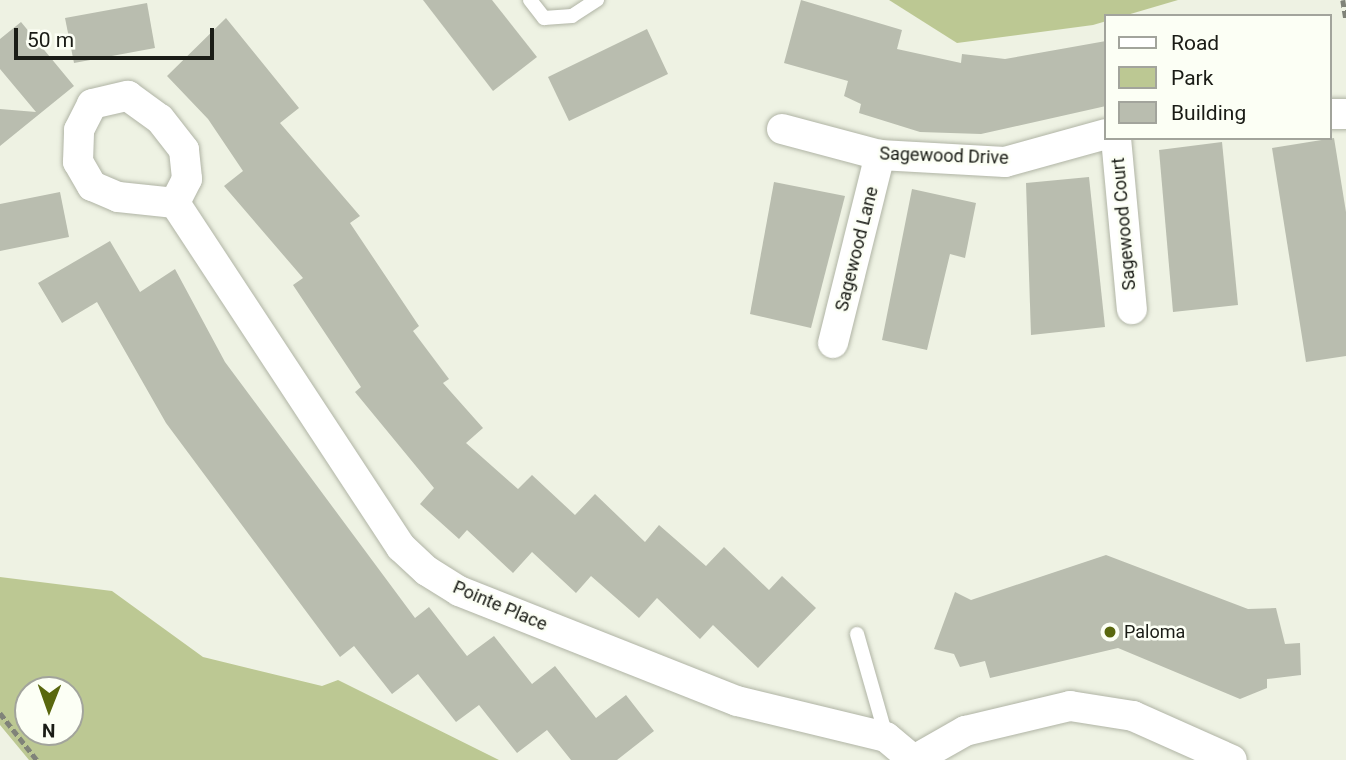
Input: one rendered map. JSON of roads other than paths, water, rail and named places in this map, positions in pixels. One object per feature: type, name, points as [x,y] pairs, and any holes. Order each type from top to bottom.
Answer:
[{"type":"street","name":"Sagewood Drive","points":[[782,129],[880,155],[1005,162],[1104,135]]},
{"type":"street","name":"Sagewood Court","points":[[1116,140],[1132,309]]},
{"type":"street","name":"Sagewood Lane","points":[[833,343],[880,155]]},
{"type":"street","name":"Pointe Place","points":[[174,203],[401,547],[427,571],[459,591],[737,701],[886,737],[914,760]]},
{"type":"street","points":[[914,760],[965,731],[1070,706],[1133,716],[1231,760]]},
{"type":"lane","points":[[530,0],[544,18],[572,16],[597,0]]},
{"type":"lane","points":[[857,634],[886,737]]},
{"type":"place","name":"Paloma","points":[[1110,632]]}]
